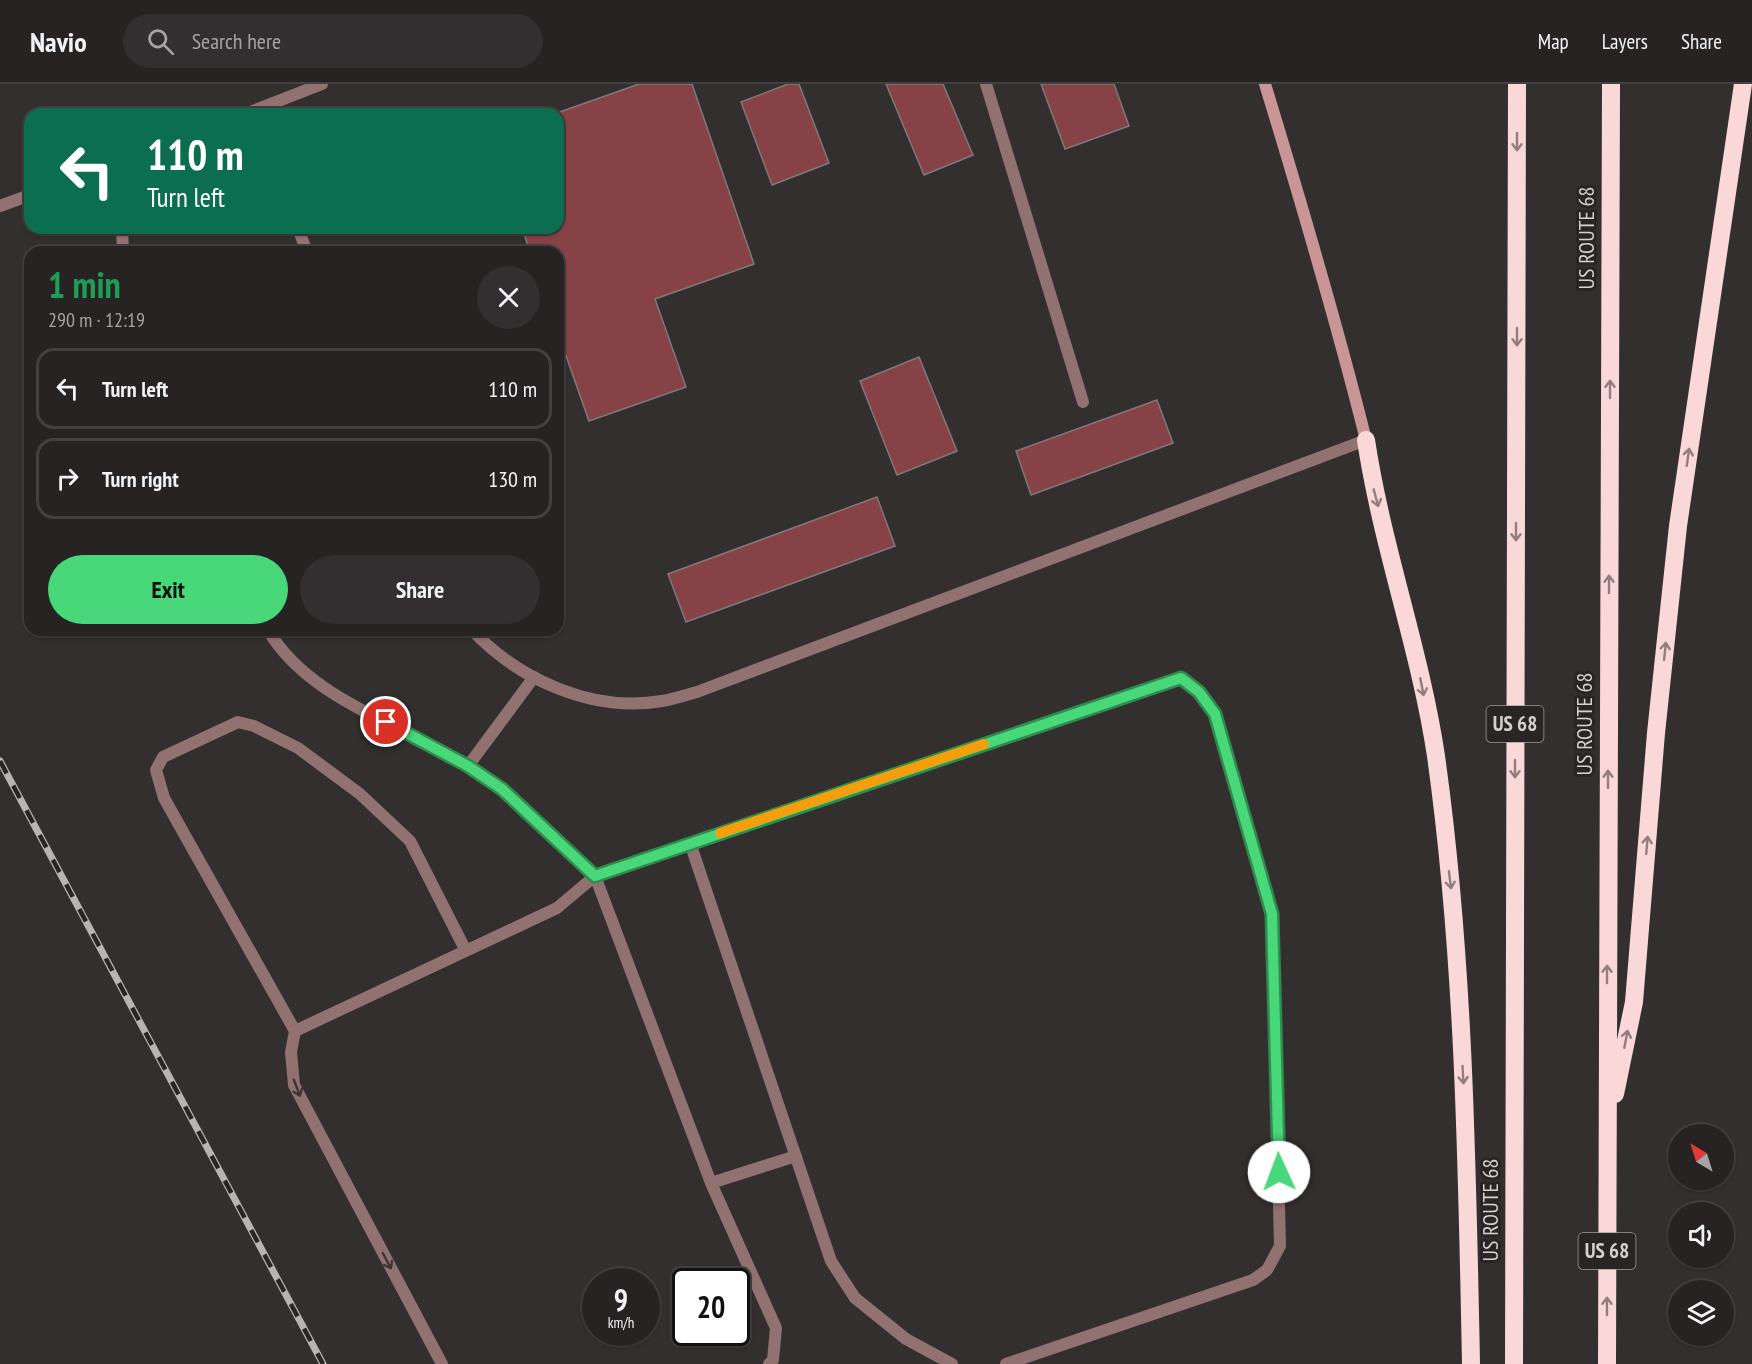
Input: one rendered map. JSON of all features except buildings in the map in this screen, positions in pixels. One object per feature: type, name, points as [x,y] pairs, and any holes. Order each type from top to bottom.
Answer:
[{"type":"highway","name":"US ROUTE 68","points":[[1514,1364],[1517,84]]},
{"type":"highway","name":"US ROUTE 68","points":[[1606,1364],[1611,84]]},
{"type":"highway","points":[[1607,1137],[1634,1002],[1656,733],[1678,526],[1743,84]]},
{"type":"highway","points":[[1366,440],[1373,486],[1411,630],[1435,754],[1455,916],[1466,1142],[1471,1364]]},
{"type":"main road","points":[[1265,84],[1342,343],[1366,440]]},
{"type":"street","points":[[262,108],[322,84]]},
{"type":"street","points":[[986,84],[1083,402]]},
{"type":"street","points":[[0,206],[24,197]]},
{"type":"street","points":[[479,636],[510,664],[546,684],[586,697],[622,703],[661,701],[698,692],[1366,440]]},
{"type":"street","points":[[271,636],[279,649],[324,688],[468,766],[502,789],[595,876],[711,1183],[776,1328],[773,1360],[769,1364]]},
{"type":"street","points":[[468,766],[534,677]]},
{"type":"street","points":[[295,1031],[556,908],[595,876],[1181,678],[1199,692],[1215,714],[1272,914],[1280,1246],[1267,1270],[1253,1280],[1005,1364]]},
{"type":"street","points":[[442,1364],[294,1085],[291,1052],[295,1031],[164,798],[156,770],[163,757],[238,722],[254,726],[297,748],[360,794],[410,841],[465,951]]},
{"type":"street","points":[[690,843],[831,1261],[855,1298],[906,1339],[952,1364]]},
{"type":"street","points":[[711,1183],[796,1156]]},
{"type":"railway","points":[[0,761],[323,1364]]},
{"type":"slow traffic","points":[[720,833],[984,744]]},
{"type":"route","points":[[386,722],[468,766],[502,789],[595,876],[1181,678],[1199,692],[1215,714],[1272,914],[1279,1172]]}]
